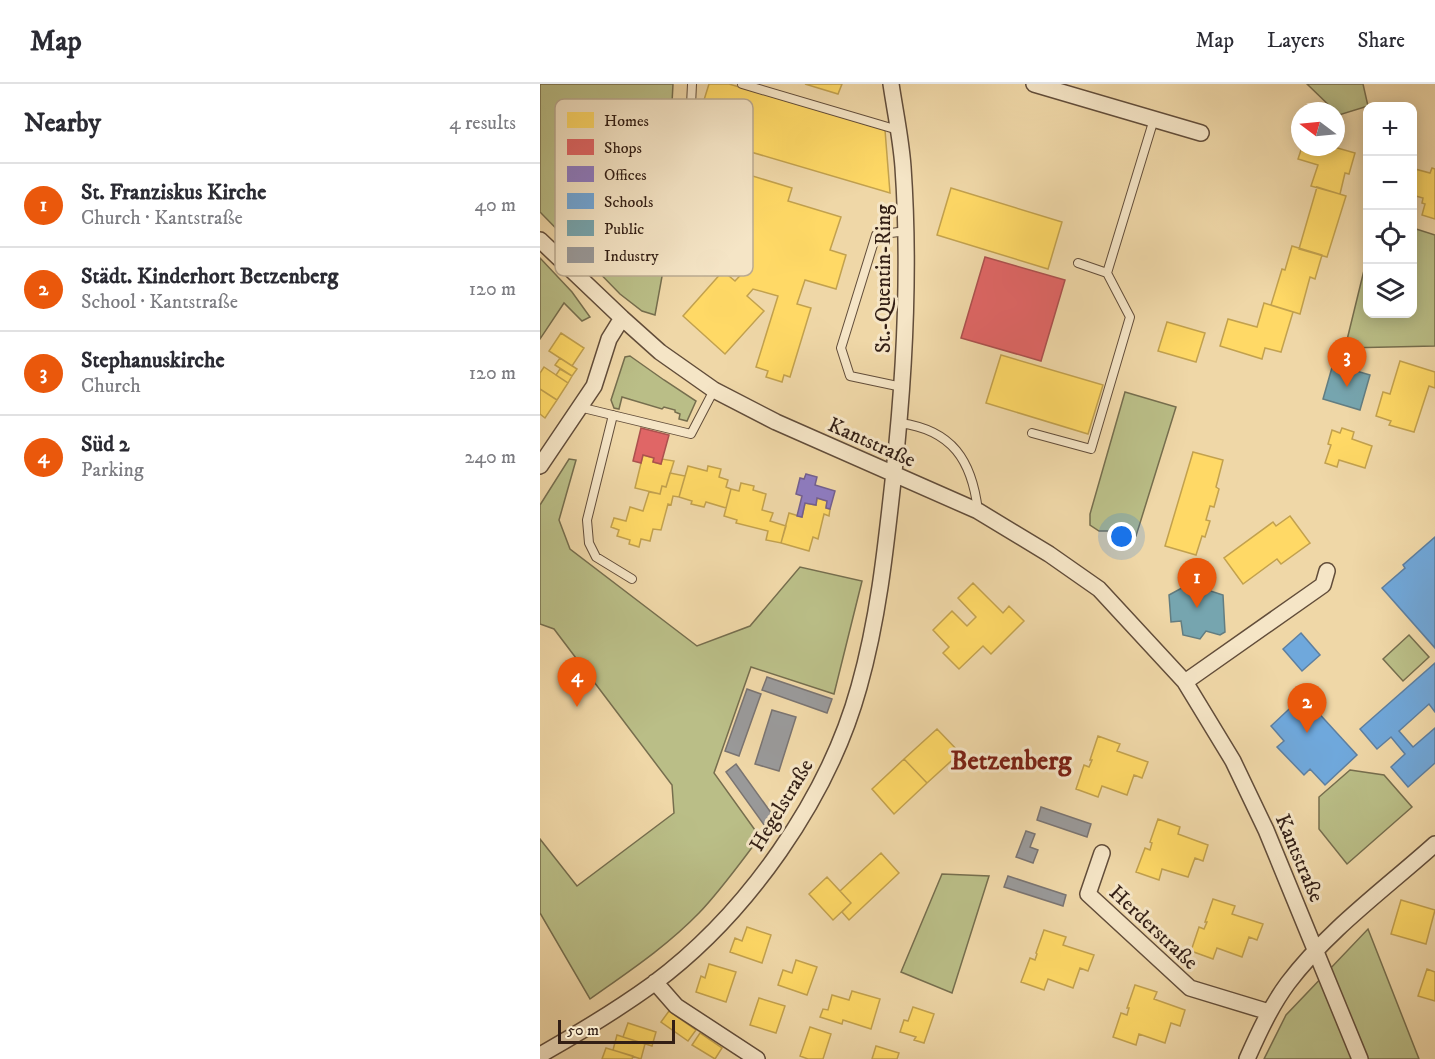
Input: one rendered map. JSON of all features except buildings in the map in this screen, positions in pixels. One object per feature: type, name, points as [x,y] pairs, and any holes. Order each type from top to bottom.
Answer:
[{"type":"street","name":"St.-Quentin-Ring","points":[[891,84],[903,164],[906,231],[905,332],[900,423],[893,475]]},
{"type":"street","points":[[1034,84],[1201,133]]},
{"type":"street","name":"Kantstraße","points":[[540,240],[555,254]]},
{"type":"street","name":"Kantstraße","points":[[578,276],[660,352],[714,390],[776,422],[978,511],[1049,554],[1099,589],[1185,682],[1233,761],[1266,830],[1360,1059]]},
{"type":"street","points":[[540,465],[597,379],[609,339],[622,318]]},
{"type":"street","name":"Hegelstraße","points":[[540,1055],[590,1026],[655,982],[706,936],[749,890],[778,854],[817,792],[833,759],[859,688],[875,620],[888,533],[893,475]]},
{"type":"street","points":[[1185,682],[1323,585],[1327,571]]},
{"type":"street","points":[[1246,1059],[1269,1012],[1288,983],[1315,951],[1435,844]]},
{"type":"street","name":"Herderstraße","points":[[1102,853],[1088,894],[1190,988],[1269,1012]]},
{"type":"street","points":[[655,982],[676,1006],[757,1059]]},
{"type":"lane","points":[[691,99],[692,84]]},
{"type":"lane","points":[[742,84],[898,130]]},
{"type":"lane","points":[[1107,273],[1154,119]]},
{"type":"lane","points":[[902,387],[850,376],[841,348],[876,235],[906,231]]},
{"type":"lane","points":[[1032,433],[1091,449],[1130,317],[1107,273],[1078,263]]},
{"type":"lane","points":[[579,407],[691,434],[714,390]]},
{"type":"lane","points":[[613,415],[587,520],[589,543],[596,557],[632,579]]},
{"type":"lane","points":[[900,423],[929,429],[942,437],[958,453],[973,480],[978,511]]},
{"type":"green space","points":[[540,84],[673,84],[672,99],[555,99],[555,227],[540,212]]},
{"type":"green space","points":[[1307,84],[1363,84],[1367,102],[1363,102],[1363,108],[1345,113],[1345,102],[1326,102]]},
{"type":"green space","points":[[1417,229],[1435,235],[1435,346],[1345,348],[1363,274],[1363,318],[1417,318]]},
{"type":"green space","points":[[540,258],[572,292],[590,317],[582,321],[564,303],[540,339]]},
{"type":"green space","points":[[602,276],[662,276],[655,315],[642,311],[620,294]]},
{"type":"green space","points":[[630,356],[696,401],[687,421],[679,419],[680,414],[675,410],[664,407],[662,409],[622,397],[619,409],[614,408],[611,400],[625,357]]},
{"type":"green space","points":[[1125,392],[1176,407],[1136,536],[1099,531],[1090,525],[1090,514]]},
{"type":"green space","points":[[569,459],[576,460],[559,520],[570,549],[697,646],[750,626],[800,567],[862,581],[834,694],[751,667],[714,773],[760,837],[699,913],[646,959],[590,999],[540,913],[540,839],[577,886],[674,813],[672,785],[554,629],[540,624],[540,505]]},
{"type":"green space","points":[[1409,635],[1429,657],[1403,681],[1383,659]]},
{"type":"green space","points":[[1350,770],[1384,775],[1412,807],[1347,864],[1319,829],[1319,797]]},
{"type":"green space","points":[[942,874],[989,876],[952,993],[901,972]]},
{"type":"green space","points":[[1368,929],[1419,1059],[1264,1059],[1286,1015]]},
{"type":"place","name":"Stephanuskirche","points":[[1347,387]]},
{"type":"place","name":"St. Franziskus Kirche","points":[[1197,608]]},
{"type":"place","name":"Süd 2","points":[[577,707]]},
{"type":"place","name":"Städt. Kinderhort Betzenberg","points":[[1307,733]]},
{"type":"district","name":"Betzenberg","points":[[1011,760]]}]
